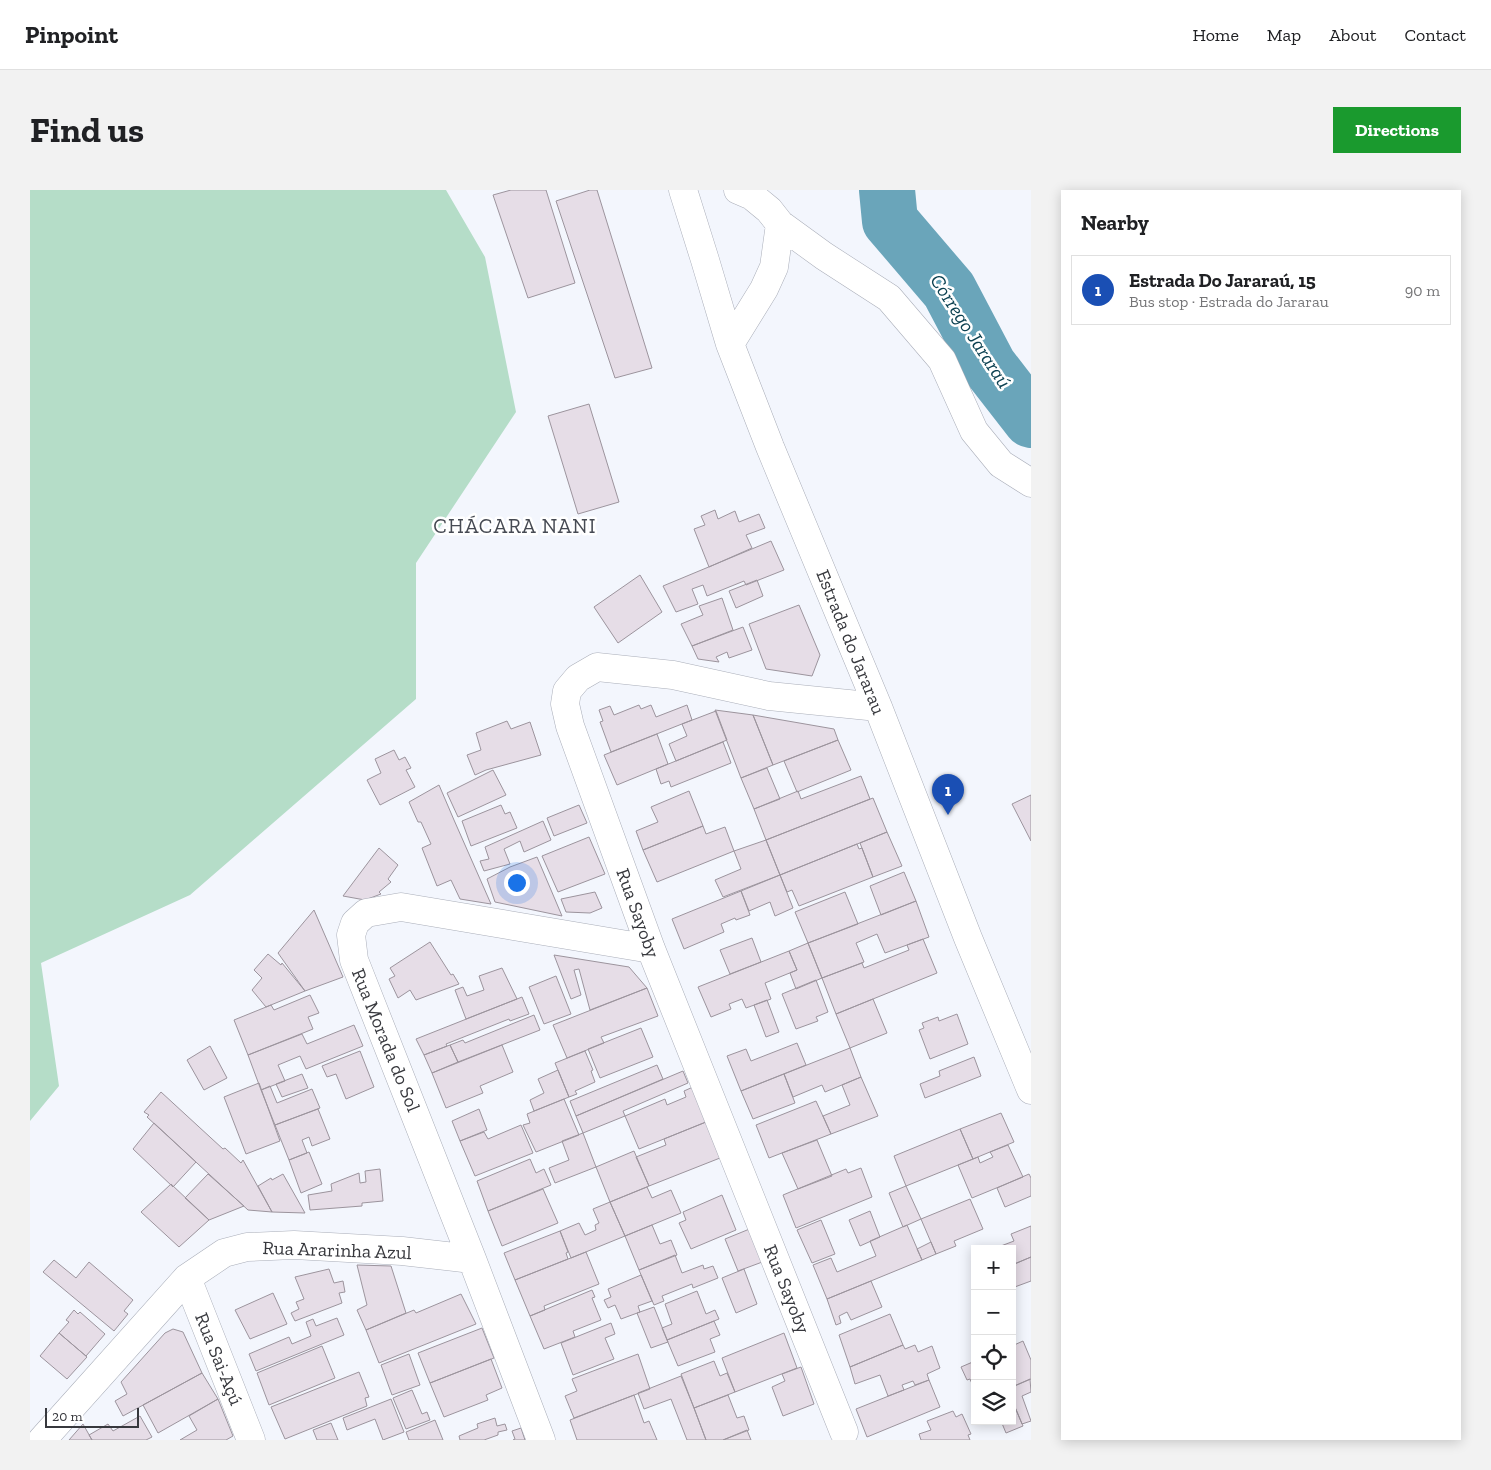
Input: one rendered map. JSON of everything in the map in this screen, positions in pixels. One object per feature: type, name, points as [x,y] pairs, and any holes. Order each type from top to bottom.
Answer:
[{"type":"street","name":"Estrada do Jararau","points":[[683,190],[730,344],[878,708],[968,938],[1031,1090]]},
{"type":"street","points":[[738,190],[752,196],[769,210],[780,224],[824,256],[889,298],[942,360],[974,431],[1001,464],[1031,483]]},
{"type":"street","points":[[730,344],[764,289],[774,267],[780,224]]},
{"type":"street","name":"Rua Sayoby","points":[[844,1432],[651,949],[570,726],[565,704],[567,691],[578,678],[597,667],[673,675],[769,696],[878,708]]},
{"type":"street","name":"Rua Morada do Sol","points":[[541,1440],[472,1258],[354,960],[351,935],[355,923],[366,913],[401,907],[651,949]]},
{"type":"street","name":"Rua Ararinha Azul","points":[[42,1440],[186,1278],[224,1254],[247,1247],[294,1246],[402,1251],[472,1258]]},
{"type":"street","name":"Rua Sai-Açú","points":[[186,1278],[251,1440]]},
{"type":"green space","points":[[30,190],[446,190],[485,257],[516,412],[416,563],[416,699],[190,895],[41,963],[59,1086],[30,1121]]},
{"type":"building","points":[[511,190],[546,190],[575,283],[528,298],[493,195]]},
{"type":"building","points":[[590,190],[597,190],[652,368],[615,378],[556,201]]},
{"type":"building","points":[[589,404],[619,502],[578,514],[548,416]]},
{"type":"building","points":[[715,510],[718,519],[735,511],[739,522],[759,514],[765,528],[746,535],[752,548],[709,567],[694,529],[705,525],[701,516]]},
{"type":"building","points":[[771,541],[784,570],[746,585],[744,581],[707,596],[703,585],[692,589],[698,604],[676,612],[663,586]]},
{"type":"building","points":[[640,575],[662,612],[618,643],[594,607]]},
{"type":"building","points":[[757,580],[763,596],[736,608],[729,591]]},
{"type":"building","points":[[722,598],[733,630],[692,646],[681,624],[703,615],[699,606]]},
{"type":"building","points":[[799,605],[820,655],[812,676],[766,669],[749,624]]},
{"type":"building","points":[[743,627],[752,650],[729,658],[727,652],[716,657],[719,662],[698,659],[692,646]]},
{"type":"building","points":[[639,705],[641,709],[651,705],[656,717],[687,705],[692,720],[611,752],[600,722],[603,721],[599,710],[610,706],[614,715]]},
{"type":"building","points":[[715,710],[753,715],[773,765],[741,778]]},
{"type":"building","points":[[716,711],[727,740],[676,761],[669,744],[687,736],[682,724]]},
{"type":"building","points":[[753,715],[834,729],[838,740],[773,765]]},
{"type":"building","points":[[507,721],[511,729],[530,722],[541,755],[486,770],[475,775],[467,755],[481,750],[476,733]]},
{"type":"building","points":[[657,734],[668,764],[617,785],[604,755]]},
{"type":"building","points":[[838,740],[851,770],[797,792],[784,761]]},
{"type":"building","points":[[723,742],[731,763],[671,787],[669,781],[661,784],[656,769]]},
{"type":"building","points":[[394,750],[399,760],[405,757],[411,768],[406,770],[415,787],[380,805],[367,780],[381,773],[375,759]]},
{"type":"building","points":[[767,768],[780,799],[754,809],[741,778]]},
{"type":"building","points":[[493,770],[506,795],[458,817],[447,793]]},
{"type":"building","points":[[861,776],[870,799],[766,840],[754,809],[798,791],[801,799]]},
{"type":"building","points":[[439,785],[491,904],[460,899],[451,880],[437,886],[422,848],[431,844],[409,802]]},
{"type":"building","points":[[689,791],[703,826],[643,850],[636,831],[658,822],[651,807]]},
{"type":"building","points":[[1031,795],[1031,841],[1012,804]]},
{"type":"building","points":[[873,798],[887,832],[780,875],[766,840]]},
{"type":"building","points":[[501,805],[505,814],[510,812],[517,828],[471,846],[462,821]]},
{"type":"building","points":[[579,805],[587,823],[554,836],[547,818]]},
{"type":"building","points":[[543,821],[551,840],[524,852],[520,841],[504,849],[510,864],[484,871],[480,861],[489,859],[485,847]]},
{"type":"building","points":[[703,826],[706,834],[725,827],[734,851],[657,882],[643,850]]},
{"type":"building","points":[[887,832],[902,866],[873,877],[860,843]]},
{"type":"building","points":[[589,837],[605,874],[558,892],[542,856]]},
{"type":"building","points":[[766,840],[780,875],[723,897],[715,880],[741,869],[734,851]]},
{"type":"building","points":[[857,844],[859,849],[862,848],[873,877],[799,906],[792,890],[787,892],[780,875]]},
{"type":"building","points":[[379,848],[398,865],[388,879],[391,882],[379,892],[381,894],[365,900],[343,896]]},
{"type":"building","points":[[537,857],[562,916],[495,902],[487,879],[510,867]]},
{"type":"building","points":[[904,872],[916,901],[881,915],[870,886]]},
{"type":"building","points":[[780,875],[793,908],[775,916],[770,902],[749,911],[741,891]]},
{"type":"building","points":[[741,891],[750,915],[736,920],[735,918],[721,924],[724,932],[684,949],[672,919]]},
{"type":"building","points":[[595,892],[602,908],[590,913],[566,912],[561,899]]},
{"type":"building","points":[[845,892],[858,924],[808,943],[795,912]]},
{"type":"building","points":[[916,901],[929,937],[885,953],[877,934],[856,943],[864,962],[822,978],[808,943]]},
{"type":"building","points":[[314,910],[343,977],[305,991],[278,953]]},
{"type":"building","points":[[752,938],[761,962],[730,974],[720,950]]},
{"type":"building","points":[[923,939],[937,973],[836,1014],[822,978],[862,963],[864,968],[909,950],[907,945]]},
{"type":"building","points":[[430,942],[459,984],[416,1000],[410,990],[398,998],[389,979],[395,976],[390,968]]},
{"type":"building","points":[[808,943],[822,978],[796,989],[790,973],[797,970],[789,951]]},
{"type":"building","points":[[789,951],[797,970],[765,983],[771,999],[746,1008],[742,999],[729,1004],[731,1009],[711,1017],[698,987]]},
{"type":"building","points":[[268,954],[281,965],[282,963],[305,991],[266,1007],[252,990],[262,978],[254,970]]},
{"type":"building","points":[[554,955],[629,967],[647,988],[590,1010],[579,969],[574,970],[581,995],[571,999]]},
{"type":"building","points":[[502,968],[517,999],[466,1019],[455,990],[463,987],[467,996],[484,990],[479,976]]},
{"type":"building","points":[[556,976],[571,1014],[544,1024],[529,987]]},
{"type":"building","points":[[816,980],[828,1012],[816,1017],[818,1021],[796,1029],[782,994]]},
{"type":"building","points":[[647,988],[658,1016],[601,1037],[604,1043],[567,1058],[553,1025]]},
{"type":"building","points":[[310,995],[319,1013],[308,1017],[313,1029],[248,1055],[234,1020],[271,1005],[274,1010]]},
{"type":"building","points":[[522,997],[529,1014],[510,1021],[509,1019],[446,1044],[447,1046],[424,1055],[416,1039]]},
{"type":"building","points":[[873,999],[887,1033],[850,1048],[836,1014]]},
{"type":"building","points":[[767,1000],[779,1032],[766,1037],[754,1005]]},
{"type":"building","points":[[957,1014],[968,1044],[930,1059],[919,1030],[924,1028],[922,1023],[938,1017],[939,1021]]},
{"type":"building","points":[[534,1015],[540,1030],[458,1062],[450,1045],[463,1040],[465,1043]]},
{"type":"building","points":[[354,1025],[363,1046],[306,1069],[300,1056],[278,1065],[285,1081],[261,1090],[248,1055],[302,1034],[307,1044]]},
{"type":"building","points":[[641,1028],[653,1057],[600,1078],[588,1049]]},
{"type":"building","points":[[797,1043],[806,1065],[741,1091],[727,1056],[746,1049],[751,1061]]},
{"type":"building","points":[[450,1045],[458,1062],[432,1073],[424,1055]]},
{"type":"building","points":[[502,1045],[513,1072],[480,1086],[483,1093],[446,1108],[432,1073]]},
{"type":"building","points":[[210,1046],[227,1078],[204,1090],[187,1060]]},
{"type":"building","points":[[850,1048],[861,1077],[825,1092],[822,1085],[793,1097],[784,1074]]},
{"type":"building","points":[[360,1051],[374,1087],[346,1099],[336,1074],[327,1077],[322,1066]]},
{"type":"building","points":[[585,1051],[593,1070],[591,1071],[595,1082],[575,1091],[577,1094],[569,1097],[555,1063]]},
{"type":"building","points":[[974,1057],[981,1076],[925,1098],[920,1084],[940,1076],[939,1071]]},
{"type":"building","points":[[657,1065],[663,1079],[576,1116],[570,1101]]},
{"type":"building","points":[[558,1070],[569,1097],[534,1111],[530,1100],[544,1093],[538,1079]]},
{"type":"building","points":[[683,1071],[688,1083],[623,1111],[625,1116],[583,1133],[576,1116]]},
{"type":"building","points":[[302,1074],[308,1088],[282,1097],[276,1084]]},
{"type":"building","points":[[784,1074],[795,1103],[753,1119],[741,1091]]},
{"type":"building","points":[[861,1077],[878,1116],[831,1134],[823,1116],[850,1105],[842,1085]]},
{"type":"building","points":[[259,1083],[280,1141],[246,1154],[224,1097]]},
{"type":"building","points":[[270,1086],[277,1103],[312,1089],[320,1108],[275,1125],[261,1090]]},
{"type":"building","points":[[693,1087],[706,1122],[639,1149],[625,1116],[665,1099],[667,1105],[686,1097],[684,1091]]},
{"type":"building","points":[[161,1092],[223,1149],[225,1148],[241,1163],[243,1160],[272,1212],[248,1210],[147,1117],[149,1115],[144,1112]]},
{"type":"building","points":[[564,1099],[579,1135],[536,1152],[523,1125],[530,1123],[527,1114]]},
{"type":"building","points":[[816,1101],[831,1134],[769,1158],[756,1125]]},
{"type":"building","points":[[318,1109],[330,1139],[312,1146],[309,1137],[302,1140],[307,1153],[289,1160],[275,1125]]},
{"type":"building","points":[[479,1109],[487,1130],[460,1141],[452,1121]]},
{"type":"building","points":[[1001,1113],[1014,1142],[973,1159],[960,1129]]},
{"type":"building","points":[[706,1122],[720,1158],[649,1186],[636,1157],[666,1145],[664,1139]]},
{"type":"building","points":[[154,1123],[196,1162],[173,1187],[133,1149]]},
{"type":"building","points":[[521,1125],[533,1153],[475,1176],[460,1141],[484,1132],[488,1139]]},
{"type":"building","points":[[960,1129],[973,1159],[906,1186],[894,1156]]},
{"type":"building","points":[[583,1133],[596,1167],[555,1183],[549,1168],[569,1160],[562,1141]]},
{"type":"building","points":[[817,1140],[832,1176],[798,1189],[782,1153]]},
{"type":"building","points":[[1008,1145],[1023,1177],[972,1198],[958,1165],[978,1157],[980,1163],[993,1157],[990,1152]]},
{"type":"building","points":[[634,1151],[649,1186],[610,1202],[596,1167]]},
{"type":"building","points":[[309,1152],[322,1184],[301,1193],[289,1160]]},
{"type":"building","points":[[530,1159],[536,1173],[544,1169],[551,1185],[488,1211],[477,1181]]},
{"type":"building","points":[[861,1168],[872,1197],[796,1228],[783,1195],[846,1169],[848,1173]]},
{"type":"building","points":[[380,1169],[383,1201],[362,1203],[362,1206],[310,1210],[308,1195],[332,1191],[331,1184],[359,1173],[360,1183],[366,1182],[365,1171]]},
{"type":"building","points":[[208,1174],[244,1206],[209,1220],[185,1198]]},
{"type":"building","points":[[283,1174],[305,1213],[272,1212],[258,1186],[271,1178],[272,1180]]},
{"type":"building","points":[[1029,1174],[1031,1178],[1031,1196],[1005,1207],[997,1188]]},
{"type":"building","points":[[171,1184],[209,1220],[179,1247],[141,1212]]},
{"type":"building","points":[[906,1186],[921,1219],[903,1227],[889,1193]]},
{"type":"building","points":[[647,1187],[652,1198],[671,1190],[681,1213],[625,1236],[610,1202]]},
{"type":"building","points":[[543,1189],[558,1223],[502,1246],[488,1211]]},
{"type":"building","points":[[722,1195],[736,1230],[691,1249],[679,1223],[686,1220],[683,1212]]},
{"type":"building","points":[[970,1199],[983,1229],[954,1241],[956,1246],[936,1254],[921,1219]]},
{"type":"building","points":[[610,1202],[625,1236],[571,1258],[560,1231],[579,1223],[585,1235],[596,1230],[595,1225],[599,1223],[593,1209]]},
{"type":"building","points":[[870,1211],[880,1237],[860,1246],[849,1220]]},
{"type":"building","points":[[821,1220],[835,1254],[812,1263],[797,1230]]},
{"type":"building","points":[[652,1225],[660,1244],[671,1240],[677,1255],[639,1270],[625,1236]]},
{"type":"building","points":[[907,1225],[922,1260],[827,1299],[813,1265],[831,1258],[837,1272],[876,1256],[870,1241]]},
{"type":"building","points":[[1031,1226],[1031,1257],[1016,1263],[1016,1245],[1004,1245],[1014,1241],[1011,1234]]},
{"type":"building","points":[[752,1228],[765,1261],[738,1271],[725,1239]]},
{"type":"building","points":[[560,1231],[568,1252],[566,1253],[568,1259],[515,1280],[504,1253]]},
{"type":"building","points":[[931,1242],[936,1254],[922,1260],[917,1249]]},
{"type":"building","points":[[586,1252],[599,1284],[544,1306],[545,1310],[530,1316],[515,1280]]},
{"type":"building","points":[[675,1255],[682,1273],[703,1265],[704,1269],[713,1266],[718,1278],[693,1288],[692,1284],[662,1296],[664,1301],[654,1305],[639,1270]]},
{"type":"building","points":[[1031,1257],[1031,1281],[1016,1287],[1016,1263]]},
{"type":"building","points":[[54,1260],[76,1278],[89,1262],[133,1300],[124,1311],[128,1314],[114,1331],[43,1272]]},
{"type":"building","points":[[357,1265],[391,1266],[406,1313],[366,1330],[357,1310],[367,1305]]},
{"type":"building","points":[[329,1269],[334,1283],[343,1281],[345,1292],[339,1293],[342,1303],[295,1321],[291,1313],[299,1309],[296,1302],[304,1299],[295,1277]]},
{"type":"building","points":[[744,1269],[757,1304],[736,1313],[722,1278]]},
{"type":"building","points":[[641,1275],[652,1301],[638,1306],[640,1312],[621,1319],[615,1305],[608,1308],[604,1300],[611,1297],[608,1289]]},
{"type":"building","points":[[871,1281],[882,1307],[851,1320],[847,1312],[839,1316],[841,1323],[836,1325],[827,1299]]},
{"type":"building","points":[[592,1290],[595,1297],[592,1298],[601,1320],[573,1331],[575,1337],[544,1349],[530,1316]]},
{"type":"building","points":[[697,1291],[706,1314],[715,1310],[719,1319],[667,1340],[662,1328],[672,1324],[665,1304]]},
{"type":"building","points":[[273,1293],[287,1324],[250,1339],[235,1310]]},
{"type":"building","points":[[461,1294],[476,1324],[379,1363],[366,1330],[414,1310],[416,1313]]},
{"type":"building","points":[[654,1307],[668,1342],[651,1348],[637,1313]]},
{"type":"building","points":[[74,1310],[78,1314],[80,1312],[105,1334],[86,1356],[59,1333],[69,1322],[66,1320]]},
{"type":"building","points":[[890,1314],[903,1345],[850,1367],[839,1335]]},
{"type":"building","points":[[337,1318],[344,1335],[256,1371],[249,1354],[289,1337],[292,1344],[311,1336],[306,1322],[313,1319],[316,1326]]},
{"type":"building","points":[[714,1321],[720,1335],[710,1339],[715,1352],[678,1366],[667,1340]]},
{"type":"building","points":[[611,1323],[615,1334],[605,1338],[614,1359],[573,1375],[561,1343]]},
{"type":"building","points":[[482,1328],[494,1358],[430,1383],[418,1353]]},
{"type":"building","points":[[173,1329],[183,1332],[202,1373],[123,1416],[115,1401],[127,1394],[121,1382],[165,1333]]},
{"type":"building","points":[[59,1333],[87,1357],[67,1379],[40,1356]]},
{"type":"building","points":[[784,1333],[797,1368],[735,1392],[722,1358]]},
{"type":"building","points":[[1023,1341],[1031,1360],[1031,1379],[1016,1385],[1016,1380],[1016,1344]]},
{"type":"building","points":[[903,1345],[905,1349],[915,1345],[918,1352],[932,1346],[940,1368],[927,1374],[929,1380],[915,1385],[913,1381],[902,1385],[904,1390],[888,1396],[880,1375],[855,1384],[850,1367]]},
{"type":"building","points":[[322,1346],[335,1378],[269,1405],[257,1373]]},
{"type":"building","points":[[409,1354],[420,1385],[392,1395],[381,1365]]},
{"type":"building","points":[[638,1354],[650,1389],[574,1418],[565,1396],[577,1391],[572,1379]]},
{"type":"building","points":[[491,1359],[502,1388],[486,1395],[488,1400],[444,1417],[430,1383]]},
{"type":"building","points":[[714,1361],[720,1376],[727,1373],[735,1392],[694,1408],[681,1374]]},
{"type":"building","points":[[971,1363],[971,1381],[970,1379],[967,1380],[961,1367]]},
{"type":"building","points":[[801,1367],[814,1404],[783,1416],[772,1387],[785,1381],[782,1374]]},
{"type":"building","points":[[359,1372],[369,1397],[365,1398],[367,1406],[285,1439],[271,1407]]},
{"type":"building","points":[[202,1373],[218,1399],[158,1433],[143,1405]]},
{"type":"building","points":[[681,1376],[706,1440],[687,1440],[671,1399],[644,1409],[638,1393]]},
{"type":"building","points":[[1030,1379],[1031,1392],[1022,1396],[1031,1421],[1022,1424],[1016,1410],[1016,1385]]},
{"type":"building","points":[[929,1380],[940,1407],[867,1437],[856,1409]]},
{"type":"building","points":[[412,1390],[422,1414],[427,1412],[430,1420],[406,1429],[393,1398]]},
{"type":"building","points":[[634,1395],[644,1423],[649,1421],[657,1440],[577,1440],[570,1420]]},
{"type":"building","points":[[728,1395],[737,1418],[744,1416],[749,1430],[723,1440],[706,1440],[694,1408]]},
{"type":"building","points":[[218,1399],[233,1436],[226,1440],[180,1440],[197,1430],[189,1416]]},
{"type":"building","points":[[391,1399],[404,1432],[383,1440],[375,1419],[347,1430],[343,1418]]},
{"type":"building","points":[[1016,1409],[1023,1426],[1006,1433],[1003,1425],[1016,1425]]},
{"type":"building","points":[[953,1411],[956,1417],[962,1414],[971,1434],[968,1435],[970,1440],[921,1440],[919,1434],[931,1430],[927,1421]]},
{"type":"building","points":[[140,1416],[152,1437],[146,1440],[92,1440],[89,1435],[108,1424],[113,1431]]},
{"type":"building","points":[[495,1418],[497,1426],[505,1424],[507,1430],[498,1432],[498,1435],[484,1440],[460,1440],[459,1436],[478,1428],[477,1424]]},
{"type":"building","points":[[435,1420],[443,1440],[409,1440],[406,1432]]},
{"type":"building","points":[[331,1423],[338,1440],[317,1440],[313,1430]]},
{"type":"building","points":[[83,1424],[92,1440],[69,1440]]},
{"type":"building","points":[[521,1428],[525,1440],[513,1440],[515,1439],[512,1431]]},
{"type":"building","points":[[747,1430],[751,1440],[723,1440]]},
{"type":"waterway","name":"Córrego Jararaú","points":[[887,190],[890,221],[949,290],[989,366],[1031,420]]},
{"type":"place","name":"Estrada Do Jararaú, 15","points":[[948,815]]},
{"type":"district","name":"CHÁCARA NANI","points":[[515,525]]}]
